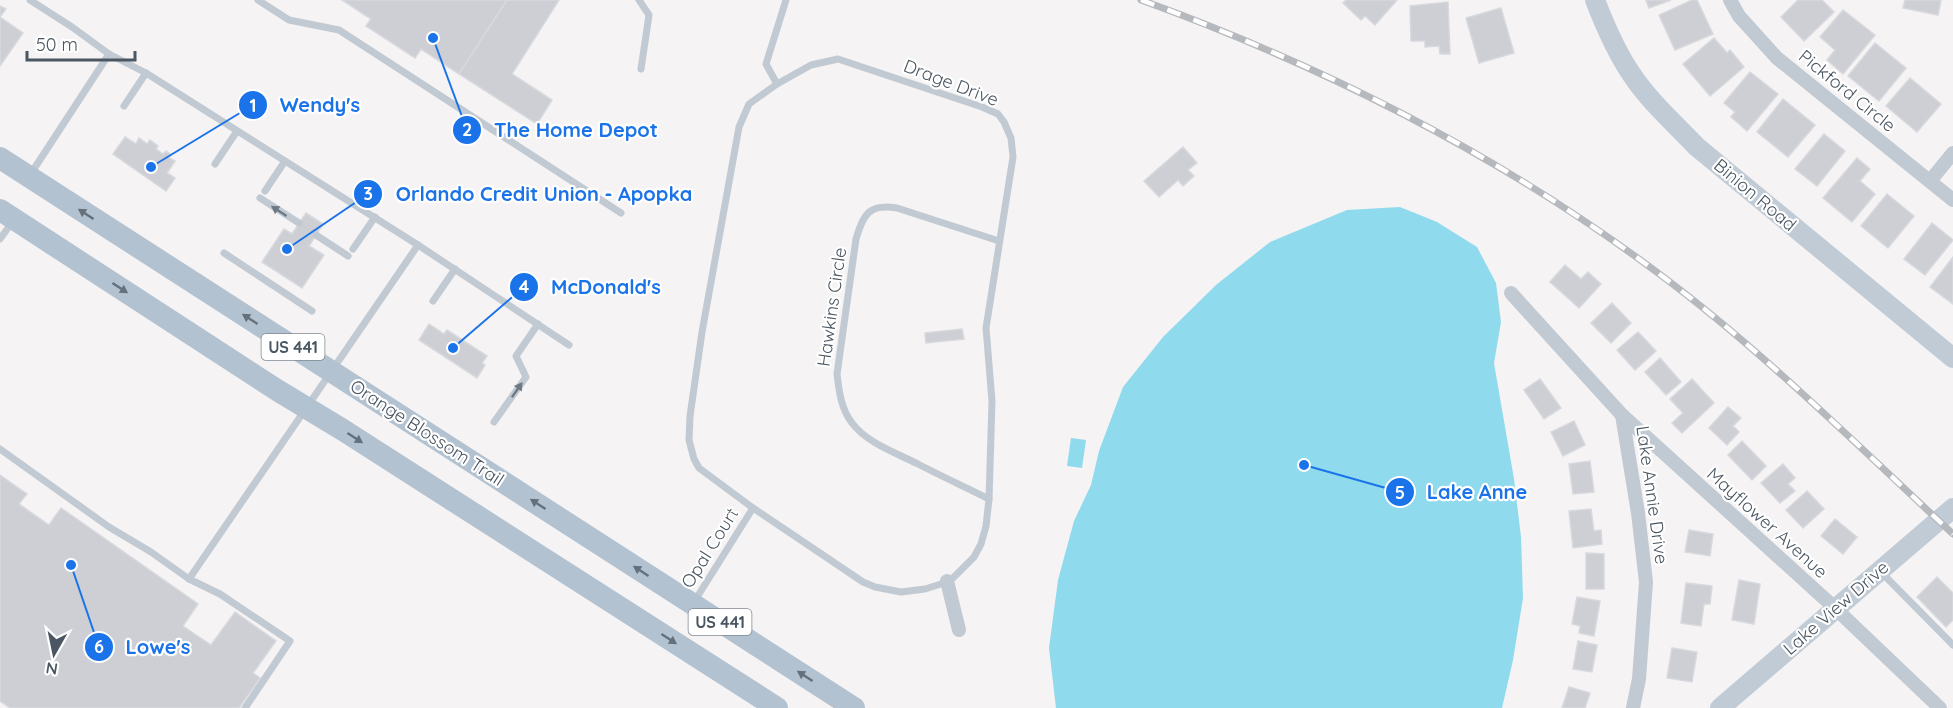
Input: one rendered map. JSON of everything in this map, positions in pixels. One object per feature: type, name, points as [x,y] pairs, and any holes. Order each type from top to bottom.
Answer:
[{"type":"main road","name":"Binion Road","points":[[1595,0],[1608,33],[1632,75],[1697,147],[1953,358]]},
{"type":"main road","name":"Orange Blossom Trail","points":[[0,158],[854,708]]},
{"type":"main road","name":"US 441","points":[[7,214],[777,708]]},
{"type":"main road","name":"Lake View Drive","points":[[1719,708],[1953,508]]},
{"type":"street","name":"Pickford Circle","points":[[1730,0],[1739,16],[1777,58],[1953,200]]},
{"type":"street","points":[[1930,181],[1953,153]]},
{"type":"street","name":"Lake Annie Drive","points":[[1511,293],[1622,415],[1638,513],[1646,582],[1639,679],[1633,708]]},
{"type":"street","name":"Mayflower Avenue","points":[[1622,415],[1836,609],[1940,708]]},
{"type":"street","points":[[947,581],[959,630]]},
{"type":"lane","points":[[30,0],[109,54],[146,73],[418,245],[569,345]]},
{"type":"lane","points":[[258,0],[289,20],[339,30],[621,213]]},
{"type":"lane","points":[[639,0],[649,15],[641,69]]},
{"type":"lane","points":[[777,84],[766,64],[786,0]]},
{"type":"lane","points":[[29,177],[109,54]]},
{"type":"lane","name":"Drage Drive","points":[[838,59],[982,107],[998,114],[1008,130],[1013,146],[1010,175],[986,336],[992,401],[986,526],[981,544],[974,557],[965,568],[947,581],[912,591],[891,591],[874,587],[753,508],[708,476],[699,468],[694,459],[688,440],[702,332],[739,127],[749,104],[777,84],[811,65],[838,59]]},
{"type":"lane","points":[[124,106],[146,73]]},
{"type":"lane","points":[[215,164],[237,131]]},
{"type":"lane","points":[[265,191],[285,161]]},
{"type":"lane","points":[[260,198],[298,223]]},
{"type":"lane","name":"Hawkins Circle","points":[[989,499],[885,448],[864,435],[852,424],[846,414],[838,390],[837,374],[856,239],[861,223],[870,210],[880,206],[897,208],[999,241]]},
{"type":"lane","points":[[0,239],[7,214]]},
{"type":"lane","points":[[316,235],[351,253],[375,218]]},
{"type":"lane","points":[[189,579],[418,245]]},
{"type":"lane","points":[[224,254],[312,311]]},
{"type":"lane","points":[[433,301],[455,269]]},
{"type":"lane","points":[[494,422],[526,377],[516,356],[538,324]]},
{"type":"lane","points":[[0,449],[110,527],[189,579],[220,594],[290,641],[245,708]]},
{"type":"lane","name":"Opal Court","points":[[693,604],[753,508]]},
{"type":"lane","points":[[1880,571],[1953,645]]},
{"type":"water","points":[[1400,207],[1437,222],[1477,247],[1496,283],[1501,322],[1494,363],[1514,479],[1521,537],[1523,598],[1513,660],[1502,708],[1056,708],[1049,648],[1058,580],[1074,521],[1091,485],[1099,451],[1123,387],[1163,337],[1216,285],[1270,242],[1347,210]]},
{"type":"water","points":[[1071,438],[1086,440],[1082,468],[1067,466]]},
{"type":"building","points":[[342,0],[507,0],[459,74],[421,49],[415,58],[366,26],[371,19]]},
{"type":"building","points":[[507,0],[559,0],[512,74],[552,100],[537,124],[459,74]]},
{"type":"building","points":[[1346,0],[1397,0],[1375,25],[1365,16],[1361,20],[1343,3]]},
{"type":"building","points":[[1646,0],[1671,0],[1649,8]]},
{"type":"building","points":[[1692,0],[1697,0],[1713,34],[1675,50],[1659,15]]},
{"type":"building","points":[[1798,0],[1822,0],[1834,12],[1804,41],[1781,17]]},
{"type":"building","points":[[1905,0],[1941,0],[1938,15],[1903,8]]},
{"type":"building","points":[[1448,2],[1450,54],[1440,54],[1439,46],[1425,47],[1425,41],[1411,41],[1410,6]]},
{"type":"building","points":[[0,6],[6,9],[0,17]]},
{"type":"building","points":[[1501,8],[1514,53],[1479,63],[1466,18]]},
{"type":"building","points":[[1843,10],[1875,35],[1843,74],[1827,60],[1835,50],[1820,37]]},
{"type":"building","points":[[0,17],[23,33],[0,66]]},
{"type":"building","points":[[1714,38],[1727,53],[1730,50],[1744,67],[1710,96],[1683,64]]},
{"type":"building","points":[[1875,43],[1906,68],[1879,101],[1848,76]]},
{"type":"building","points":[[1750,72],[1778,94],[1747,131],[1731,117],[1735,112],[1724,103]]},
{"type":"building","points":[[1910,78],[1941,104],[1917,132],[1886,106]]},
{"type":"building","points":[[1783,99],[1815,125],[1788,157],[1757,132]]},
{"type":"building","points":[[1824,134],[1845,151],[1817,186],[1795,169]]},
{"type":"building","points":[[125,137],[136,144],[139,138],[147,144],[150,140],[163,154],[166,151],[170,154],[168,157],[175,161],[167,173],[175,178],[166,191],[113,154]]},
{"type":"building","points":[[1183,147],[1197,163],[1188,170],[1194,176],[1183,186],[1178,180],[1159,197],[1144,181]]},
{"type":"building","points":[[1857,158],[1870,169],[1860,181],[1875,194],[1852,222],[1823,198]]},
{"type":"building","points":[[1887,194],[1914,216],[1888,248],[1861,226]]},
{"type":"building","points":[[306,213],[323,224],[309,246],[324,255],[302,288],[262,262],[284,229],[292,234]]},
{"type":"building","points":[[1932,223],[1953,240],[1925,275],[1904,259]]},
{"type":"building","points":[[1953,257],[1953,304],[1930,287]]},
{"type":"building","points":[[1565,265],[1581,279],[1588,272],[1601,284],[1579,308],[1550,282]]},
{"type":"building","points":[[1612,303],[1631,323],[1611,343],[1591,323]]},
{"type":"building","points":[[429,324],[444,334],[447,330],[487,356],[482,363],[485,365],[477,378],[419,340]]},
{"type":"building","points":[[962,329],[964,339],[926,343],[925,333]]},
{"type":"building","points":[[1638,332],[1656,351],[1635,370],[1617,350]]},
{"type":"building","points":[[1660,358],[1681,382],[1666,395],[1645,372]]},
{"type":"building","points":[[1540,379],[1561,408],[1544,419],[1524,390]]},
{"type":"building","points":[[1692,379],[1714,403],[1682,433],[1672,423],[1683,413],[1670,399]]},
{"type":"building","points":[[1728,407],[1741,418],[1733,426],[1739,432],[1727,445],[1709,428]]},
{"type":"building","points":[[1574,421],[1585,445],[1563,456],[1551,432]]},
{"type":"building","points":[[1742,441],[1766,466],[1752,480],[1728,455]]},
{"type":"building","points":[[1590,461],[1594,492],[1573,494],[1569,464]]},
{"type":"building","points":[[1783,464],[1795,478],[1788,484],[1795,491],[1780,503],[1761,483]]},
{"type":"building","points":[[0,475],[27,494],[19,504],[49,525],[61,508],[198,604],[183,626],[211,645],[235,612],[276,641],[253,673],[260,678],[239,708],[10,708],[0,701]]},
{"type":"building","points":[[1807,491],[1824,509],[1803,528],[1786,510]]},
{"type":"building","points":[[1591,509],[1594,531],[1601,530],[1602,544],[1573,548],[1569,511]]},
{"type":"building","points":[[1835,519],[1857,537],[1843,554],[1821,536]]},
{"type":"building","points":[[1689,530],[1713,534],[1710,556],[1685,552]]},
{"type":"building","points":[[1586,553],[1604,554],[1604,589],[1586,589]]},
{"type":"building","points":[[1937,577],[1953,593],[1953,620],[1946,627],[1917,597]]},
{"type":"building","points":[[1739,580],[1760,584],[1754,624],[1732,620]]},
{"type":"building","points":[[1686,583],[1712,586],[1710,604],[1704,604],[1701,626],[1681,623]]},
{"type":"building","points":[[1577,597],[1600,601],[1594,636],[1579,633],[1580,626],[1572,624]]},
{"type":"building","points":[[1578,641],[1597,645],[1592,672],[1573,669]]},
{"type":"building","points":[[1672,648],[1697,652],[1692,682],[1667,678]]},
{"type":"building","points":[[1569,687],[1590,693],[1585,708],[1562,708]]},
{"type":"railway","points":[[1141,0],[1278,54],[1410,117],[1474,152],[1598,230],[1658,273],[1735,334],[1809,399],[1953,534]]},
{"type":"place","name":"The Home Depot","points":[[433,38]]},
{"type":"place","name":"Wendy's","points":[[151,167]]},
{"type":"place","name":"Orlando Credit Union - Apopka","points":[[287,249]]},
{"type":"place","name":"McDonald's","points":[[453,348]]},
{"type":"place","name":"Lake Anne","points":[[1304,465]]},
{"type":"place","name":"Lowe's","points":[[71,565]]}]
